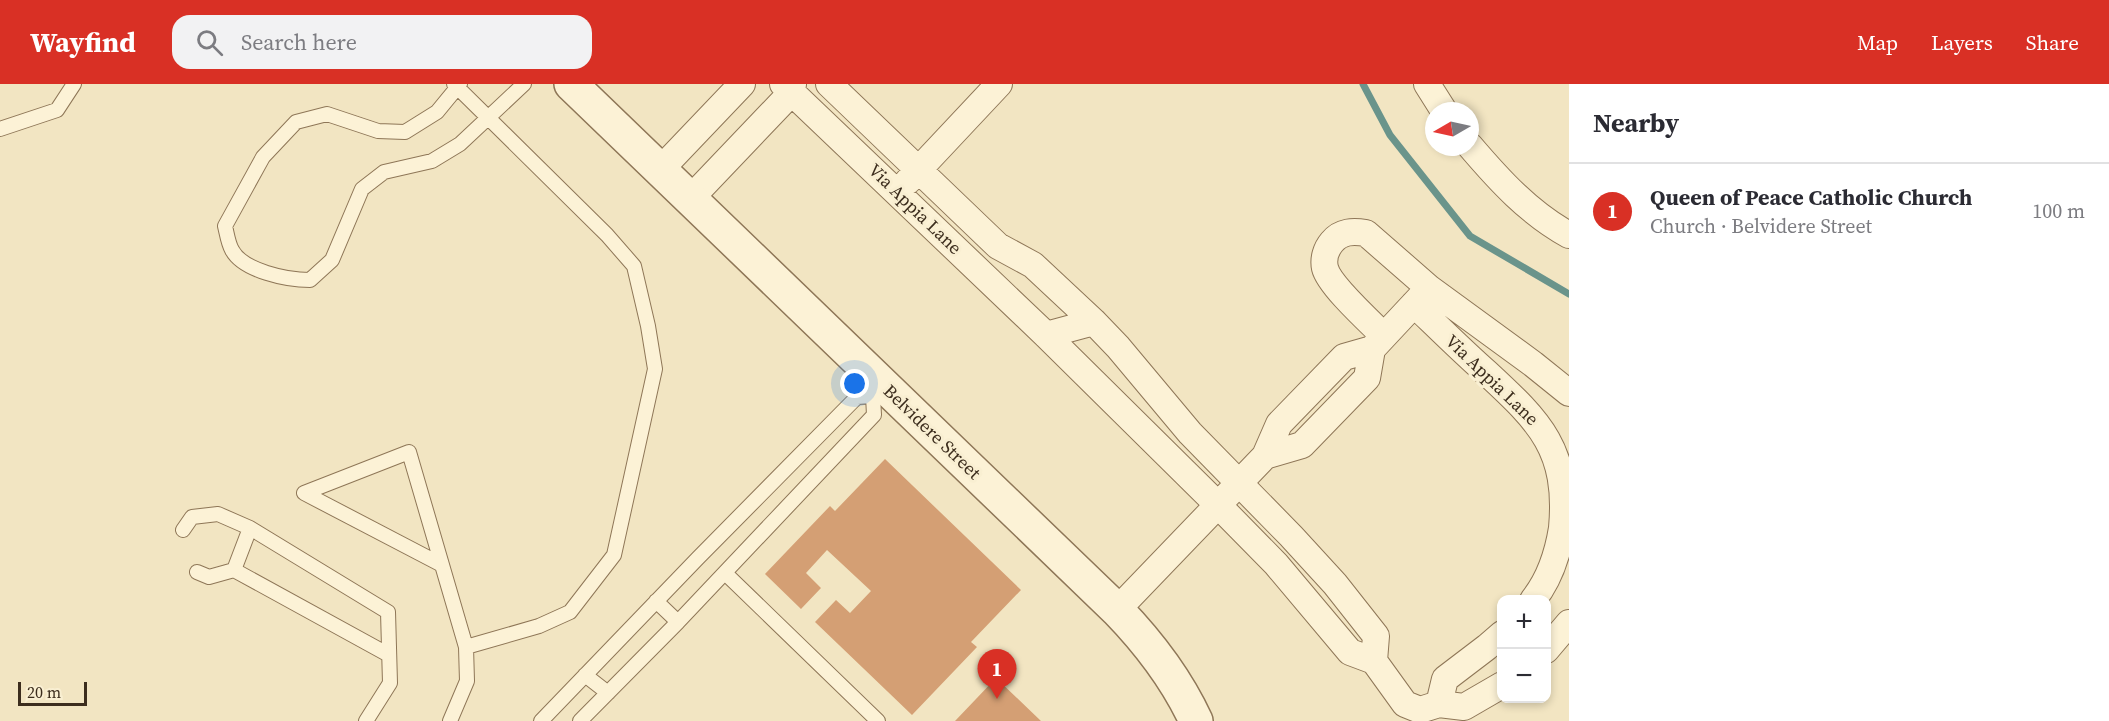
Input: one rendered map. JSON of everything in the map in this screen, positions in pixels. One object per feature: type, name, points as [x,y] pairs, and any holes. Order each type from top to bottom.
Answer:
[{"type":"street","name":"Belvidere Street","points":[[571,84],[690,199],[878,390],[1117,610],[1156,655],[1188,704],[1196,721]]},
{"type":"street","points":[[660,170],[742,84]]},
{"type":"street","name":"Via Appia Lane","points":[[830,84],[998,246],[1033,265],[1118,347],[1190,433],[1335,584],[1376,636],[1374,661]]},
{"type":"street","points":[[898,193],[999,84]]},
{"type":"street","points":[[1427,84],[1438,102]]},
{"type":"street","points":[[690,199],[789,87]]},
{"type":"street","name":"Via Appia Lane","points":[[789,87],[1218,505],[1276,564],[1350,652],[1374,661],[1405,704],[1420,710],[1439,704],[1464,707],[1497,688]]},
{"type":"street","points":[[1479,156],[1526,206],[1569,235]]},
{"type":"street","name":"Via Appia Lane","points":[[1378,343],[1332,282],[1325,269],[1324,255],[1331,242],[1341,234],[1353,231],[1366,233],[1528,410],[1548,436],[1563,477],[1566,503],[1560,541],[1551,569],[1536,595]]},
{"type":"street","points":[[1117,610],[1265,456],[1302,445],[1367,378],[1378,343],[1422,296]]},
{"type":"street","name":"Via Appia Lane","points":[[1422,296],[1533,364],[1569,393]]},
{"type":"street","points":[[1046,335],[1094,322]]},
{"type":"street","points":[[1547,649],[1569,623]]},
{"type":"street","points":[[1439,704],[1445,679],[1497,638]]},
{"type":"lane","points":[[0,129],[57,111],[74,84]]},
{"type":"lane","points":[[466,647],[539,626],[570,612],[614,555],[655,369],[634,266],[607,235],[488,119],[457,85],[437,112],[405,132],[378,131],[327,114],[296,122],[263,157],[225,226],[232,249],[243,264],[292,280],[310,280],[332,260],[362,189],[384,172],[432,162],[460,144],[488,119],[524,84]]},
{"type":"lane","points":[[541,721],[857,397],[878,390],[874,415],[678,622],[580,721]]},
{"type":"lane","points":[[442,565],[304,493],[410,452],[466,647],[467,681],[450,721]]},
{"type":"lane","points":[[183,530],[192,517],[218,514],[250,528],[388,612],[390,682],[366,721]]},
{"type":"lane","points":[[234,570],[250,528]]},
{"type":"lane","points":[[197,572],[209,577],[234,570],[389,655]]},
{"type":"lane","points":[[724,573],[878,721]]},
{"type":"lane","points":[[656,601],[678,622]]},
{"type":"lane","points":[[585,675],[608,693]]},
{"type":"building","points":[[885,459],[1021,590],[971,642],[977,647],[912,715],[815,622],[836,600],[850,613],[871,591],[827,550],[806,573],[821,588],[801,609],[765,574],[830,506],[835,511]]},
{"type":"building","points":[[996,678],[1041,721],[955,721]]},
{"type":"waterway","points":[[1363,84],[1390,135],[1470,236],[1569,294]]},
{"type":"place","name":"Queen of Peace Catholic Church","points":[[997,699]]}]
